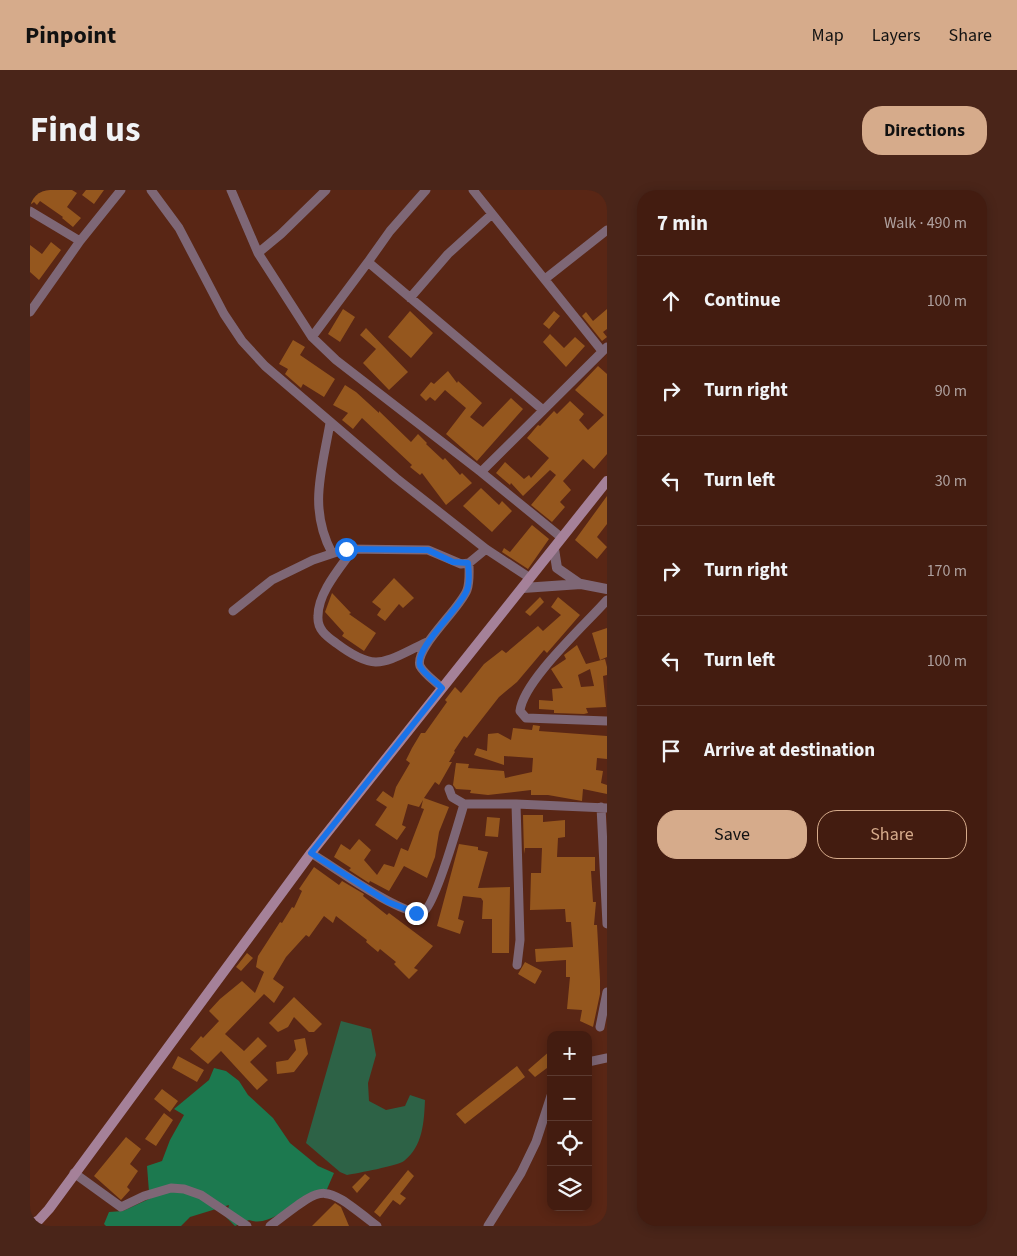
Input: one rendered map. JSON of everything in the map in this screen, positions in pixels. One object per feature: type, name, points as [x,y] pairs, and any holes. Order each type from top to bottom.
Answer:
[{"type":"main road","points":[[38,1223],[311,853],[607,481]]},
{"type":"street","points":[[30,312],[80,241],[122,190]]},
{"type":"street","points":[[150,190],[179,228],[224,314],[242,341],[265,366],[330,424],[486,549],[530,578]]},
{"type":"street","points":[[231,190],[258,253],[312,337],[336,360],[482,472],[562,538]]},
{"type":"street","points":[[258,253],[281,234],[326,190]]},
{"type":"street","points":[[312,337],[390,231],[426,190]]},
{"type":"street","points":[[473,190],[605,349],[482,472]]},
{"type":"street","points":[[30,211],[80,241]]},
{"type":"street","points":[[410,298],[448,254],[492,214]]},
{"type":"street","points":[[545,279],[607,230]]},
{"type":"street","points":[[368,262],[543,410]]},
{"type":"street","points":[[330,424],[317,505],[322,530],[332,553]]},
{"type":"street","points":[[233,611],[272,580],[332,553],[354,548],[428,550],[453,562],[468,563],[486,549]]},
{"type":"street","points":[[354,548],[329,585],[319,606],[318,625],[322,632],[356,658],[374,663],[398,656],[427,642]]},
{"type":"street","points":[[554,549],[557,568],[581,584]]},
{"type":"street","points":[[442,688],[421,667],[420,662],[427,642],[462,601],[469,583],[468,563]]},
{"type":"street","points":[[522,588],[581,584],[607,590]]},
{"type":"street","points":[[607,600],[546,665],[528,688],[520,711],[526,718],[607,721]]},
{"type":"street","points":[[449,789],[452,797],[464,804],[604,808],[607,924]]},
{"type":"street","points":[[311,853],[388,902],[416,913],[424,912],[428,908],[442,872],[464,804]]},
{"type":"street","points":[[516,804],[520,940],[517,965]]},
{"type":"street","points":[[600,1027],[607,992]]},
{"type":"street","points":[[592,1061],[607,1058]]},
{"type":"street","points":[[488,1226],[521,1174],[536,1142],[547,1108]]},
{"type":"street","points":[[74,1173],[117,1206],[126,1206],[144,1196],[171,1188],[184,1189],[201,1195],[246,1226]]},
{"type":"street","points":[[270,1226],[309,1196],[322,1192],[337,1196],[377,1226]]},
{"type":"green space","points":[[341,1021],[371,1029],[376,1055],[368,1083],[369,1101],[386,1110],[405,1106],[410,1095],[425,1100],[419,1141],[404,1161],[347,1175],[340,1172],[306,1143]]},
{"type":"green space","points":[[214,1068],[226,1071],[239,1081],[248,1095],[273,1118],[290,1143],[318,1166],[334,1173],[324,1196],[300,1201],[268,1220],[249,1220],[235,1226],[226,1217],[229,1205],[190,1217],[181,1226],[106,1226],[104,1224],[109,1212],[123,1211],[164,1192],[149,1192],[147,1166],[162,1161],[170,1140],[184,1115],[174,1109],[209,1080]]},
{"type":"building","points":[[30,190],[72,190],[77,193],[67,207],[81,218],[73,227],[63,217],[40,201],[37,205],[34,202],[30,205]]},
{"type":"building","points":[[86,190],[104,190],[94,204],[82,195]]},
{"type":"building","points":[[51,242],[61,250],[39,280],[30,272],[30,245],[42,254]]},
{"type":"building","points":[[343,309],[355,317],[340,342],[328,334]]},
{"type":"building","points":[[607,309],[607,329],[603,332],[607,337],[602,341],[582,316],[586,312],[593,321]]},
{"type":"building","points":[[410,311],[433,333],[411,358],[388,337]]},
{"type":"building","points":[[554,311],[560,316],[549,329],[543,324]]},
{"type":"building","points":[[366,328],[408,372],[389,390],[363,363],[376,349],[360,335]]},
{"type":"building","points":[[550,334],[564,348],[575,337],[585,346],[566,367],[543,342]]},
{"type":"building","points":[[293,340],[305,347],[300,355],[335,379],[324,397],[303,384],[301,388],[285,374],[288,369],[279,364]]},
{"type":"building","points":[[598,366],[607,374],[607,454],[594,469],[583,459],[563,481],[571,490],[560,502],[565,507],[552,522],[531,505],[556,475],[550,470],[523,496],[511,483],[510,485],[496,473],[505,462],[524,479],[529,475],[531,478],[549,458],[527,438],[554,411],[557,414],[570,401],[584,414],[579,420],[588,430],[604,415],[575,390]]},
{"type":"building","points":[[448,371],[457,383],[458,381],[482,403],[470,417],[483,427],[511,398],[523,409],[477,461],[446,434],[466,408],[445,390],[435,401],[430,397],[426,401],[420,395],[431,382],[434,384]]},
{"type":"building","points":[[345,385],[356,392],[379,413],[379,411],[411,442],[418,434],[443,460],[445,458],[460,475],[462,473],[472,483],[446,505],[422,473],[420,475],[410,467],[412,465],[362,418],[353,429],[342,420],[348,413],[333,405]]},
{"type":"building","points":[[481,488],[499,505],[502,501],[512,511],[492,532],[463,506]]},
{"type":"building","points":[[607,496],[607,524],[597,537],[607,547],[597,559],[575,540]]},
{"type":"building","points":[[532,525],[549,539],[528,569],[502,552],[504,548],[510,552]]},
{"type":"building","points":[[394,578],[414,598],[403,608],[399,604],[385,621],[377,615],[381,609],[372,602]]},
{"type":"building","points":[[332,593],[351,613],[349,614],[376,633],[364,651],[342,636],[344,633],[325,612]]},
{"type":"building","points":[[540,597],[544,602],[530,616],[525,612]]},
{"type":"building","points":[[558,597],[580,615],[547,653],[544,650],[517,682],[499,697],[467,738],[464,736],[454,751],[449,762],[452,762],[439,785],[435,782],[424,798],[449,807],[439,832],[435,857],[427,878],[404,866],[389,891],[370,881],[369,883],[349,870],[351,868],[334,857],[341,844],[350,850],[359,839],[371,850],[364,860],[377,875],[384,864],[394,867],[401,848],[408,851],[424,809],[421,808],[423,800],[419,807],[408,804],[402,825],[406,827],[397,840],[375,825],[387,807],[376,800],[383,791],[393,798],[396,787],[410,763],[406,760],[412,748],[421,733],[425,733],[447,702],[445,700],[455,687],[461,693],[484,664],[502,650],[506,653],[538,626],[543,631],[561,615],[551,607]]},
{"type":"building","points":[[607,628],[607,657],[600,660],[592,633]]},
{"type":"building","points":[[577,645],[586,664],[605,659],[607,675],[603,676],[606,707],[586,708],[588,713],[584,714],[554,713],[554,710],[539,709],[539,700],[553,701],[552,689],[563,688],[551,669],[566,659],[564,655]],"holes":[[[590,669],[594,686],[581,687],[578,675]]]},
{"type":"building","points":[[533,725],[540,726],[539,731],[607,736],[607,759],[597,758],[596,770],[603,771],[601,783],[607,785],[607,794],[583,789],[582,801],[548,795],[531,795],[531,790],[488,795],[470,793],[471,790],[456,789],[453,785],[456,763],[469,764],[468,768],[504,771],[505,778],[532,772],[533,758],[504,756],[504,765],[474,755],[477,748],[487,751],[488,734],[498,733],[511,740],[513,728],[532,730]]},
{"type":"building","points":[[523,815],[543,815],[543,822],[565,820],[565,837],[558,838],[557,857],[595,857],[595,871],[591,871],[593,902],[596,902],[594,925],[597,925],[600,994],[593,1027],[580,1021],[582,1010],[567,1009],[570,977],[566,977],[566,960],[536,962],[535,949],[573,947],[571,922],[566,922],[565,909],[530,910],[531,873],[541,873],[542,848],[525,848],[524,854]]},
{"type":"building","points":[[487,817],[500,818],[498,837],[485,836]]},
{"type":"building","points":[[459,844],[478,847],[478,850],[488,852],[478,888],[510,887],[509,953],[492,953],[492,919],[482,919],[483,901],[481,898],[463,896],[458,919],[464,921],[460,934],[437,926]]},
{"type":"building","points":[[314,867],[339,885],[342,881],[364,894],[363,896],[387,915],[389,913],[433,946],[414,968],[418,970],[409,979],[394,964],[396,962],[380,949],[378,952],[366,942],[367,940],[336,916],[333,923],[324,916],[309,937],[306,935],[286,957],[273,979],[284,987],[274,1003],[264,994],[225,1034],[244,1051],[258,1037],[267,1046],[250,1062],[268,1080],[257,1090],[221,1051],[208,1064],[190,1049],[201,1036],[203,1038],[219,1021],[209,1011],[220,999],[242,981],[255,993],[264,972],[256,967],[258,956],[280,922],[282,923],[292,907],[294,908],[302,891],[299,889]]},
{"type":"building","points":[[247,953],[253,958],[241,971],[236,967]]},
{"type":"building","points":[[525,962],[542,971],[535,984],[518,974]]},
{"type":"building","points":[[294,997],[322,1024],[314,1032],[309,1032],[294,1017],[288,1027],[278,1032],[269,1023]]},
{"type":"building","points":[[305,1038],[308,1054],[294,1072],[277,1074],[276,1062],[288,1060],[296,1050],[294,1040]]},
{"type":"building","points":[[547,1053],[547,1068],[535,1077],[528,1070]]},
{"type":"building","points":[[178,1056],[204,1070],[197,1082],[172,1068]]},
{"type":"building","points":[[517,1066],[525,1077],[465,1124],[456,1114]]},
{"type":"building","points":[[162,1089],[178,1101],[170,1112],[154,1099]]},
{"type":"building","points":[[164,1113],[173,1120],[156,1146],[145,1139]]},
{"type":"building","points":[[126,1137],[141,1149],[130,1164],[138,1171],[127,1187],[130,1190],[121,1200],[94,1176]]},
{"type":"building","points":[[408,1170],[414,1176],[400,1194],[406,1198],[400,1205],[393,1200],[380,1217],[374,1212]]},
{"type":"building","points":[[365,1174],[370,1178],[357,1193],[352,1187]]},
{"type":"building","points":[[335,1203],[341,1207],[349,1226],[312,1226]]},
{"type":"route","points":[[346,549],[412,548],[437,553],[453,562],[468,563],[469,583],[462,601],[427,642],[420,662],[421,667],[442,688],[311,853],[388,902],[416,913]]}]
